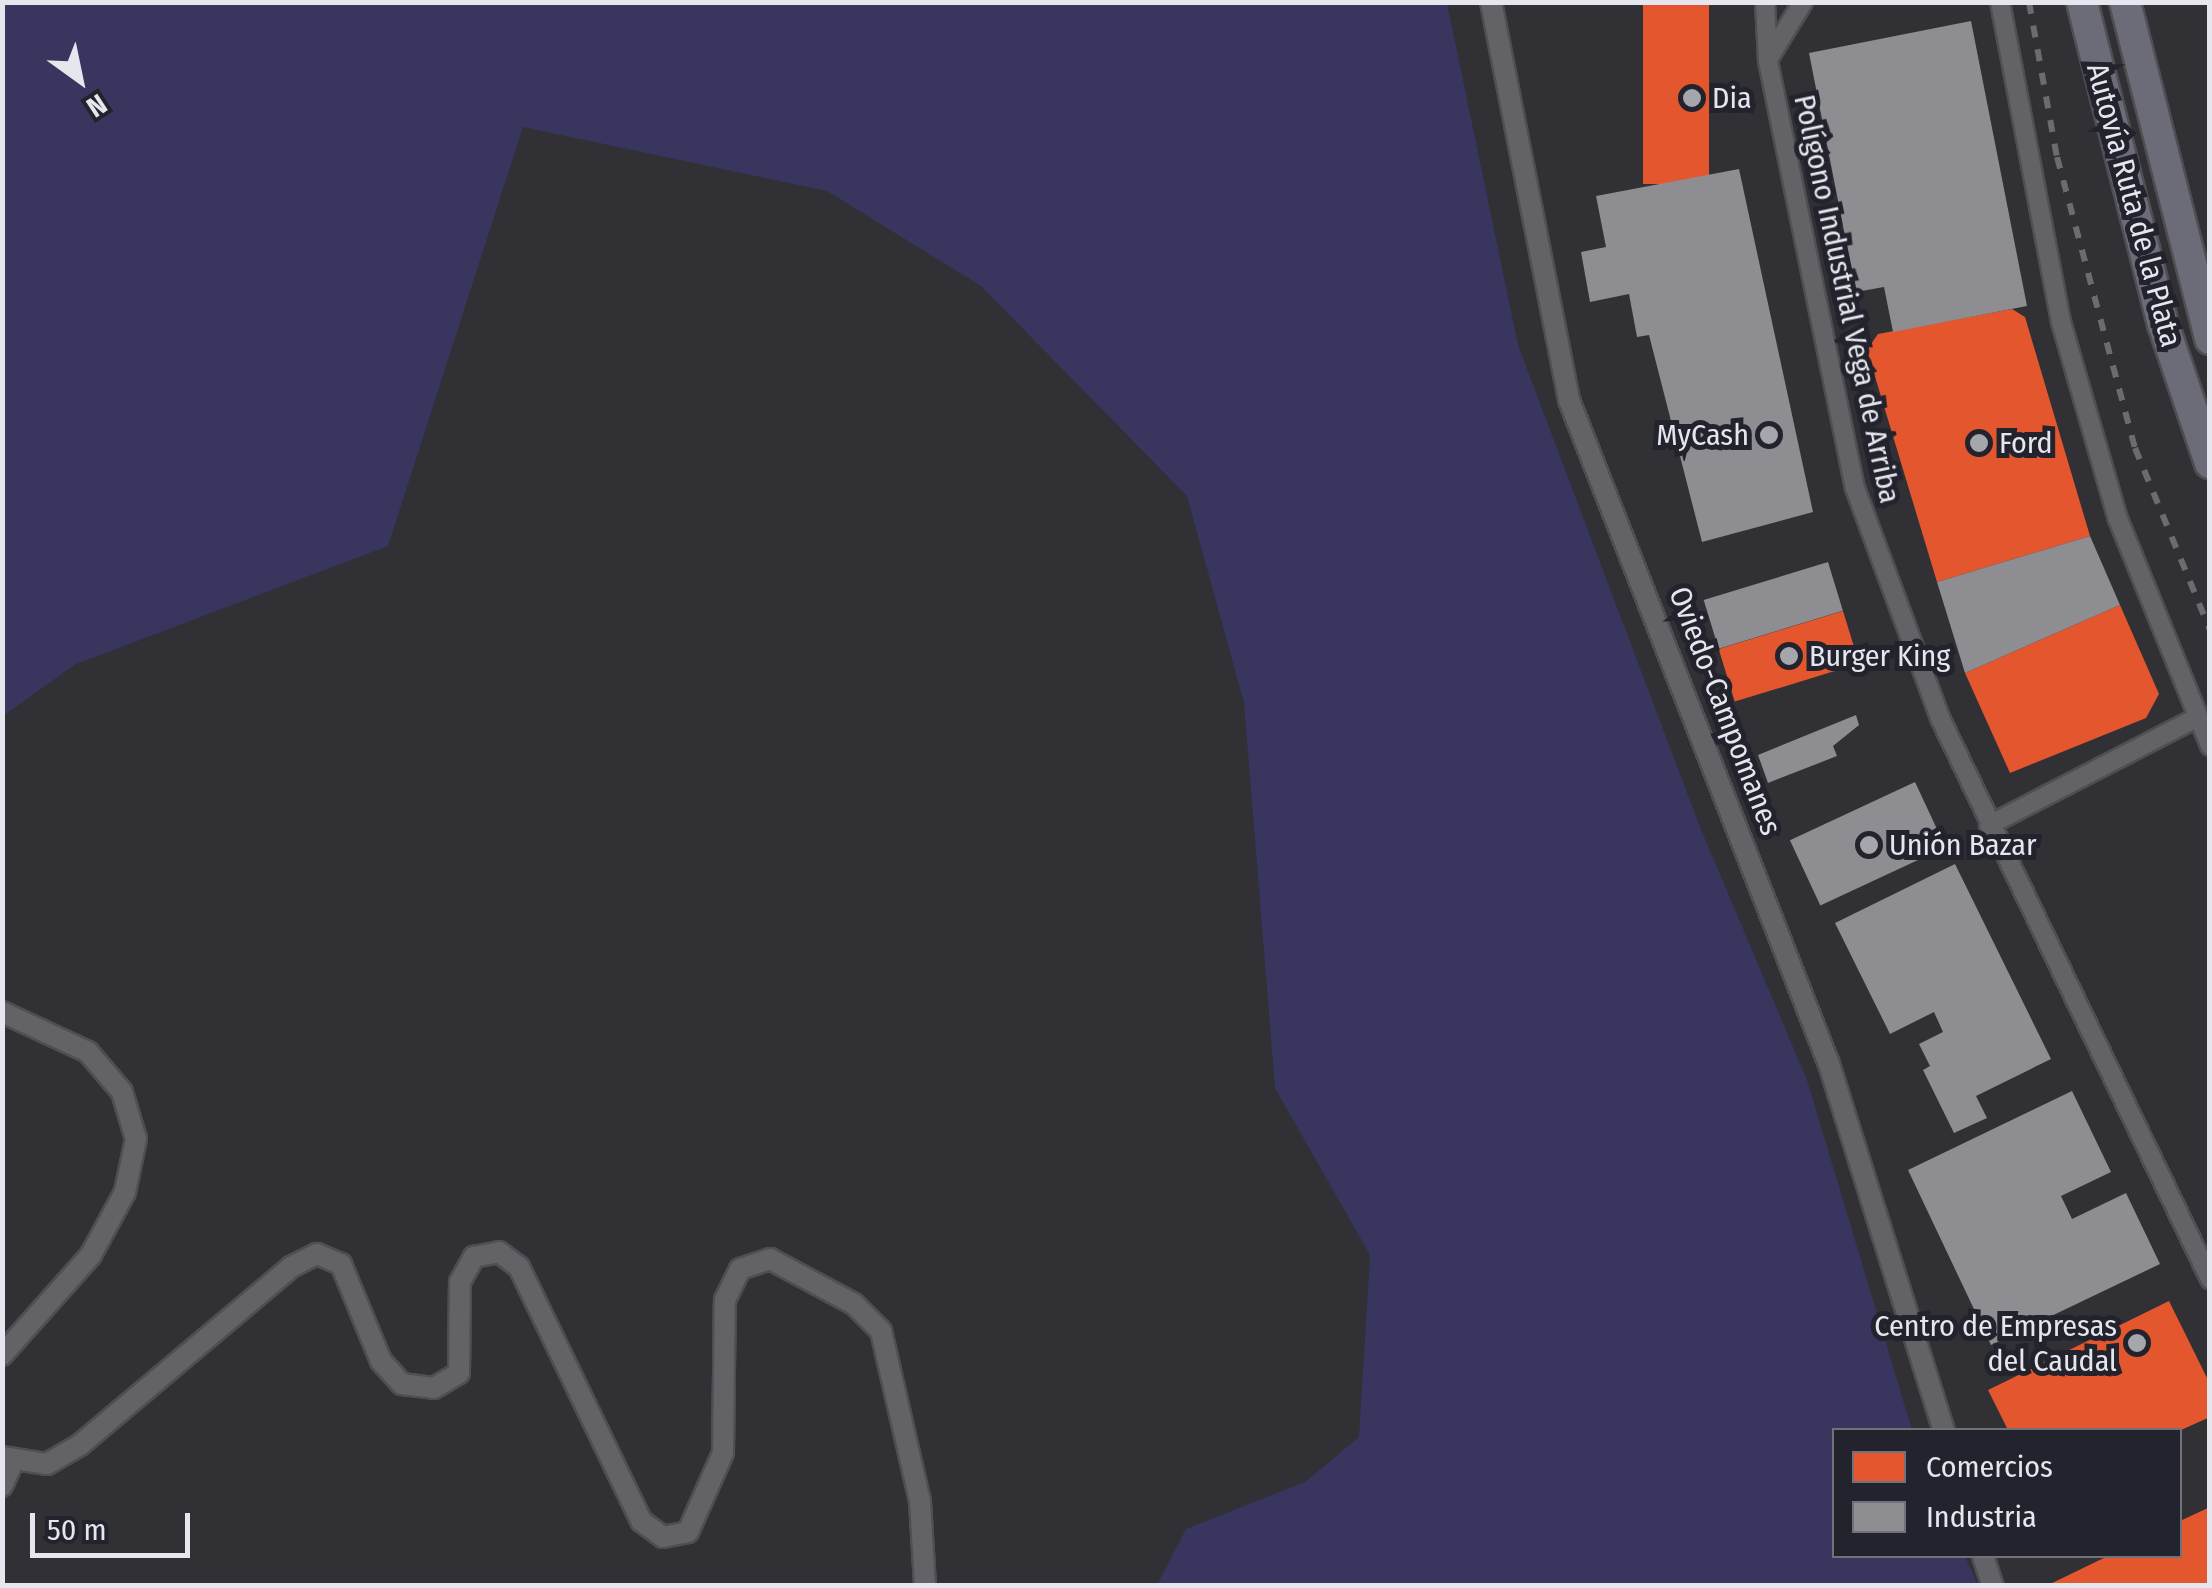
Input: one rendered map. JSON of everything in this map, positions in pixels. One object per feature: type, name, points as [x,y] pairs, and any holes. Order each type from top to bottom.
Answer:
[{"type":"highway","name":"Autovía Ruta de la Plata","points":[[2082,2],[2163,324],[2210,462]]},
{"type":"highway","name":"Autovía Ruta de la Plata","points":[[2125,2],[2210,339]]},
{"type":"street","name":"Oviedo-Campomanes","points":[[1491,2],[1569,400],[1828,1064],[1943,1428]]},
{"type":"street","name":"Polígono Industrial Vega de Arriba","points":[[1764,2],[1768,61],[1855,488],[1989,825],[2210,1279]]},
{"type":"street","name":"Polígono Industrial Vega de Arriba","points":[[1768,61],[1803,2]]},
{"type":"street","points":[[2000,3],[2062,322],[2118,519],[2210,746]]},
{"type":"street","points":[[1989,825],[2196,718]]},
{"type":"street","points":[[2,1012],[88,1052],[122,1092],[136,1139],[125,1192],[91,1255],[2,1355]]},
{"type":"street","points":[[2,1486],[7,1460],[47,1464],[81,1444],[290,1266],[317,1254],[341,1264],[380,1362],[402,1384],[434,1388],[459,1372],[460,1282],[474,1257],[499,1252],[519,1267],[640,1520],[663,1537],[688,1532],[723,1453],[725,1300],[740,1270],[770,1259],[854,1304],[882,1331],[920,1501],[925,1586]]},
{"type":"street","points":[[1985,1558],[1993,1586]]},
{"type":"shaded area","points":[[3,2],[1447,3],[1518,345],[1700,827],[1807,1080],[1911,1428],[1832,1428],[1832,1558],[1966,1558],[1978,1585],[1157,1585],[1186,1529],[1305,1482],[1359,1437],[1370,1255],[1275,1088],[1244,703],[1187,496],[981,286],[827,191],[523,127],[388,546],[76,664],[3,716]]},
{"type":"building: Comercios","name":"Dia","points":[[1643,2],[1709,2],[1709,184],[1643,184]]},
{"type":"building: Comercios","name":"Ford","points":[[2012,309],[2025,317],[2090,536],[1937,582],[1867,350],[1878,334]]},
{"type":"building: Comercios","points":[[2120,605],[2159,694],[2146,718],[2010,773],[1965,673]]},
{"type":"building: Comercios","name":"Burger King","points":[[1843,611],[1859,664],[1735,702],[1719,649]]},
{"type":"building: Comercios","name":"Centro de Empresas del Caudal","points":[[2169,1301],[2210,1384],[2210,1417],[2182,1430],[2007,1428],[1988,1390]]},
{"type":"building: Comercios","points":[[2210,1507],[2210,1586],[2046,1586],[2104,1558],[2182,1558],[2182,1520]]},
{"type":"building: Industria","points":[[1971,21],[2027,306],[1893,332],[1884,287],[1856,292],[1809,53]]},
{"type":"building: Industria","points":[[1739,169],[1813,512],[1702,542],[1649,335],[1637,337],[1629,294],[1590,302],[1581,252],[1606,247],[1596,196]]},
{"type":"building: Industria","points":[[2090,536],[2120,605],[1965,673],[1937,582]]},
{"type":"building: Industria","points":[[1828,562],[1843,611],[1719,649],[1704,600]]},
{"type":"building: Industria","points":[[1856,715],[1859,725],[1833,746],[1837,756],[1768,783],[1758,755]]},
{"type":"building: Industria","name":"Unión Bazar","points":[[1915,782],[1945,847],[1820,906],[1790,840]]},
{"type":"building: Industria","points":[[1955,864],[2051,1059],[1976,1096],[1987,1118],[1954,1133],[1923,1070],[1930,1066],[1919,1044],[1943,1032],[1934,1012],[1890,1034],[1835,923]]},
{"type":"building: Industria","points":[[2072,1091],[2111,1172],[2061,1196],[2072,1219],[2126,1193],[2160,1264],[1991,1345],[1908,1170]]},
{"type":"railway","points":[[2029,2],[2057,157],[2135,448],[2210,630]]},
{"type":"place","name":"Dia","points":[[1692,98]]},
{"type":"place","name":"MyCash","points":[[1769,435]]},
{"type":"place","name":"Ford","points":[[1979,443]]},
{"type":"place","name":"Burger King","points":[[1789,656]]},
{"type":"place","name":"Unión Bazar","points":[[1869,845]]},
{"type":"place","name":"Centro de Empresas del Caudal","points":[[2137,1343]]}]
